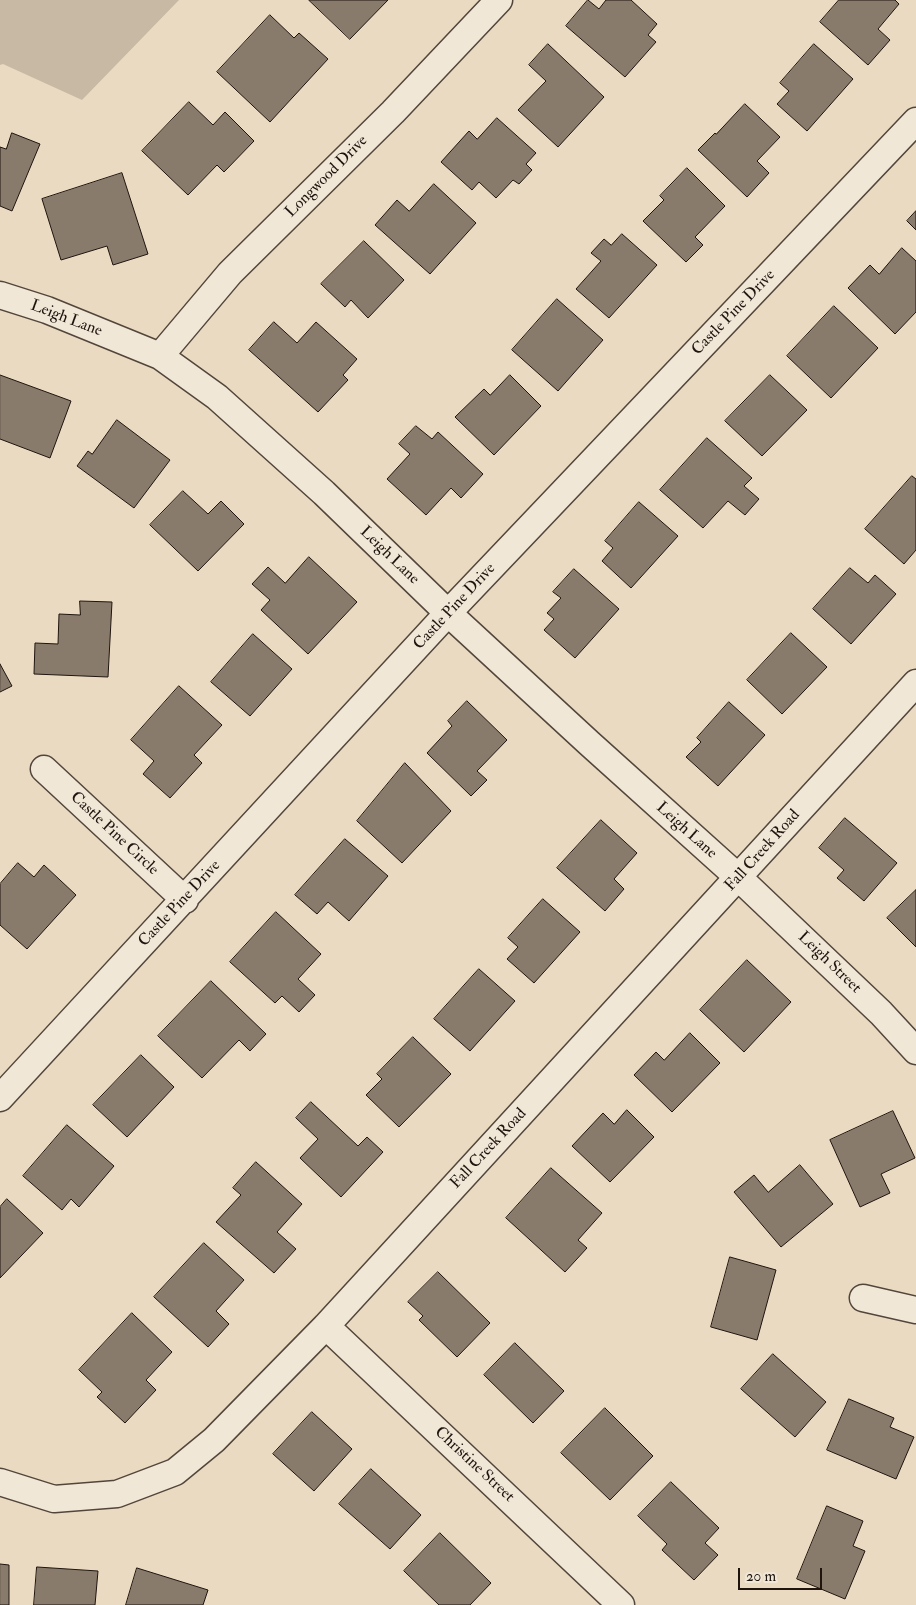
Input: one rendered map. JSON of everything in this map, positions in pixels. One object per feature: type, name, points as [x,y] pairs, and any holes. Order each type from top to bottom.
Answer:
[{"type":"street","name":"Longwood Drive","points":[[160,356],[230,273],[393,112],[499,0]]},
{"type":"street","name":"Castle Pine Drive","points":[[0,1098],[448,613],[916,121]]},
{"type":"street","name":"Leigh Lane","points":[[0,294],[47,310],[160,356],[217,397],[324,493],[448,613],[589,743],[739,878]]},
{"type":"street","name":"Fall Creek Road","points":[[0,1482],[54,1499],[117,1494],[175,1472],[214,1440],[326,1326],[916,683]]},
{"type":"street","name":"Castle Pine Circle","points":[[44,769],[184,900]]},
{"type":"street","name":"Leigh Street","points":[[739,878],[881,1013],[916,1051]]},
{"type":"street","points":[[863,1298],[916,1310]]},
{"type":"street","name":"Christine Street","points":[[326,1326],[622,1605]]},
{"type":"shaded area","points":[[0,0],[179,0],[82,100],[3,64],[0,65]]},
{"type":"building","points":[[309,0],[388,0],[350,39]]},
{"type":"building","points":[[588,0],[599,9],[606,0],[631,0],[657,24],[648,35],[656,42],[625,77],[566,26]]},
{"type":"building","points":[[839,0],[895,0],[899,4],[878,29],[890,40],[868,65],[820,22]]},
{"type":"building","points":[[270,15],[294,38],[299,33],[328,59],[270,122],[217,72]]},
{"type":"building","points":[[548,44],[604,97],[558,147],[518,110],[546,81],[529,65]]},
{"type":"building","points":[[814,44],[853,79],[807,131],[777,104],[789,91],[780,83]]},
{"type":"building","points":[[189,102],[213,125],[225,112],[254,141],[224,172],[217,165],[188,195],[142,151]]},
{"type":"building","points":[[745,104],[780,137],[757,161],[769,173],[747,197],[698,150]]},
{"type":"building","points":[[497,118],[536,153],[526,164],[532,170],[519,184],[513,180],[496,198],[479,182],[472,190],[441,162],[469,131],[477,139]]},
{"type":"building","points":[[12,133],[40,144],[12,211],[0,206],[0,147],[6,149]]},
{"type":"building","points":[[687,168],[725,206],[695,237],[703,245],[686,262],[643,221],[664,200],[660,196]]},
{"type":"building","points":[[122,173],[148,254],[113,265],[107,246],[61,260],[42,199]]},
{"type":"building","points":[[434,184],[476,223],[430,274],[375,225],[397,200],[409,211]]},
{"type":"building","points":[[916,211],[916,230],[907,221]]},
{"type":"building","points":[[622,234],[657,265],[609,318],[576,289],[601,261],[591,253],[604,239],[611,245]]},
{"type":"building","points":[[364,241],[404,280],[368,318],[351,300],[345,307],[321,284]]},
{"type":"building","points":[[902,248],[916,261],[916,312],[895,334],[848,288],[870,265],[879,274]]},
{"type":"building","points":[[557,299],[603,340],[558,391],[512,350]]},
{"type":"building","points":[[834,306],[878,348],[831,398],[787,356]]},
{"type":"building","points":[[274,322],[297,343],[316,322],[357,359],[343,375],[348,380],[318,412],[249,350]]},
{"type":"building","points":[[0,375],[71,401],[50,458],[0,439]]},
{"type":"building","points":[[510,375],[541,406],[494,455],[455,417],[484,389],[490,395]]},
{"type":"building","points":[[770,375],[807,410],[762,456],[725,421]]},
{"type":"building","points":[[117,420],[170,460],[134,508],[77,466],[88,451],[92,454]]},
{"type":"building","points":[[416,426],[432,439],[438,432],[483,474],[461,498],[451,488],[426,515],[387,479],[410,454],[399,444]]},
{"type":"building","points":[[707,438],[752,478],[744,486],[759,499],[745,515],[728,501],[703,528],[660,490]]},
{"type":"building","points":[[912,476],[916,479],[916,550],[904,564],[865,529]]},
{"type":"building","points":[[183,491],[208,514],[221,501],[244,524],[198,571],[150,525]]},
{"type":"building","points":[[639,502],[678,536],[631,588],[602,561],[613,548],[605,541]]},
{"type":"building","points":[[309,557],[357,602],[308,654],[261,610],[270,600],[252,584],[268,567],[285,583]]},
{"type":"building","points":[[850,568],[868,583],[875,575],[896,594],[851,644],[813,609]]},
{"type":"building","points":[[574,569],[619,609],[575,658],[544,630],[554,619],[547,613],[561,598],[553,592]]},
{"type":"building","points":[[80,601],[112,602],[108,677],[34,674],[35,643],[58,644],[59,614],[80,615]]},
{"type":"building","points":[[791,633],[827,667],[782,714],[747,680]]},
{"type":"building","points":[[253,634],[292,669],[250,716],[211,682]]},
{"type":"building","points":[[0,664],[12,686],[0,692]]},
{"type":"building","points":[[179,686],[222,725],[194,755],[202,763],[170,798],[143,774],[154,761],[131,740]]},
{"type":"building","points":[[467,701],[507,740],[477,771],[487,780],[471,796],[427,753],[452,726],[448,721]]},
{"type":"building","points":[[729,702],[765,735],[718,786],[686,757],[701,742],[697,738]]},
{"type":"building","points":[[405,763],[451,811],[402,863],[357,821]]},
{"type":"building","points":[[845,818],[897,863],[864,901],[837,878],[844,870],[819,848]]},
{"type":"building","points":[[601,820],[637,853],[614,879],[624,889],[605,911],[557,868]]},
{"type":"building","points":[[345,839],[388,876],[349,921],[328,902],[317,914],[295,895]]},
{"type":"building","points":[[18,863],[34,877],[44,865],[76,895],[27,949],[0,925],[0,884]]},
{"type":"building","points":[[916,890],[916,947],[887,918]]},
{"type":"building","points":[[543,899],[580,932],[534,983],[507,959],[518,947],[508,938]]},
{"type":"building","points":[[276,912],[321,954],[298,979],[315,995],[299,1012],[282,996],[275,1003],[230,962]]},
{"type":"building","points":[[747,960],[791,1002],[744,1052],[700,1010]]},
{"type":"building","points":[[479,969],[515,1001],[470,1051],[434,1019]]},
{"type":"building","points":[[211,981],[266,1034],[250,1051],[239,1040],[202,1078],[158,1036]]},
{"type":"building","points":[[690,1033],[720,1063],[672,1112],[634,1075],[656,1052],[664,1060]]},
{"type":"building","points":[[413,1037],[451,1074],[399,1127],[366,1095],[382,1079],[377,1074]]},
{"type":"building","points":[[141,1055],[174,1087],[127,1137],[93,1105]]},
{"type":"building","points":[[311,1102],[358,1146],[367,1137],[383,1152],[341,1197],[300,1158],[318,1139],[296,1118]]},
{"type":"building","points":[[627,1110],[654,1137],[610,1182],[572,1146],[603,1113],[614,1124]]},
{"type":"building","points":[[893,1111],[915,1158],[881,1174],[890,1193],[860,1207],[830,1140]]},
{"type":"building","points":[[67,1125],[114,1166],[79,1207],[71,1199],[62,1210],[23,1176]]},
{"type":"building","points":[[256,1162],[302,1204],[277,1232],[296,1249],[274,1273],[216,1222],[241,1195],[233,1188]]},
{"type":"building","points":[[800,1165],[833,1204],[781,1247],[734,1192],[754,1175],[768,1192]]},
{"type":"building","points":[[551,1168],[602,1213],[578,1240],[587,1248],[565,1272],[506,1218]]},
{"type":"building","points":[[7,1199],[43,1233],[0,1278],[0,1207]]},
{"type":"building","points":[[204,1243],[244,1280],[216,1311],[229,1324],[208,1347],[154,1297]]},
{"type":"building","points":[[730,1257],[776,1270],[757,1340],[711,1327]]},
{"type":"building","points":[[438,1272],[490,1323],[457,1357],[419,1320],[423,1316],[408,1302]]},
{"type":"building","points":[[132,1313],[172,1352],[146,1380],[156,1390],[125,1423],[97,1397],[102,1392],[79,1370]]},
{"type":"building","points":[[515,1343],[564,1391],[533,1423],[484,1375]]},
{"type":"building","points":[[773,1354],[826,1402],[795,1437],[741,1389]]},
{"type":"building","points":[[849,1399],[894,1418],[890,1427],[914,1437],[896,1479],[827,1450]]},
{"type":"building","points":[[605,1408],[653,1456],[610,1500],[561,1453]]},
{"type":"building","points":[[312,1412],[352,1449],[314,1491],[273,1454]]},
{"type":"building","points":[[371,1469],[421,1515],[390,1549],[339,1504]]},
{"type":"building","points":[[671,1482],[719,1528],[705,1543],[718,1555],[694,1580],[662,1550],[667,1544],[638,1516]]},
{"type":"building","points":[[827,1506],[863,1521],[853,1546],[865,1551],[845,1599],[797,1579]]},
{"type":"building","points":[[440,1533],[491,1583],[470,1605],[439,1605],[404,1571]]},
{"type":"building","points":[[0,1564],[9,1565],[9,1605],[0,1605]]},
{"type":"building","points":[[37,1567],[98,1571],[95,1605],[34,1605]]},
{"type":"building","points":[[137,1568],[208,1590],[203,1605],[126,1605]]}]
